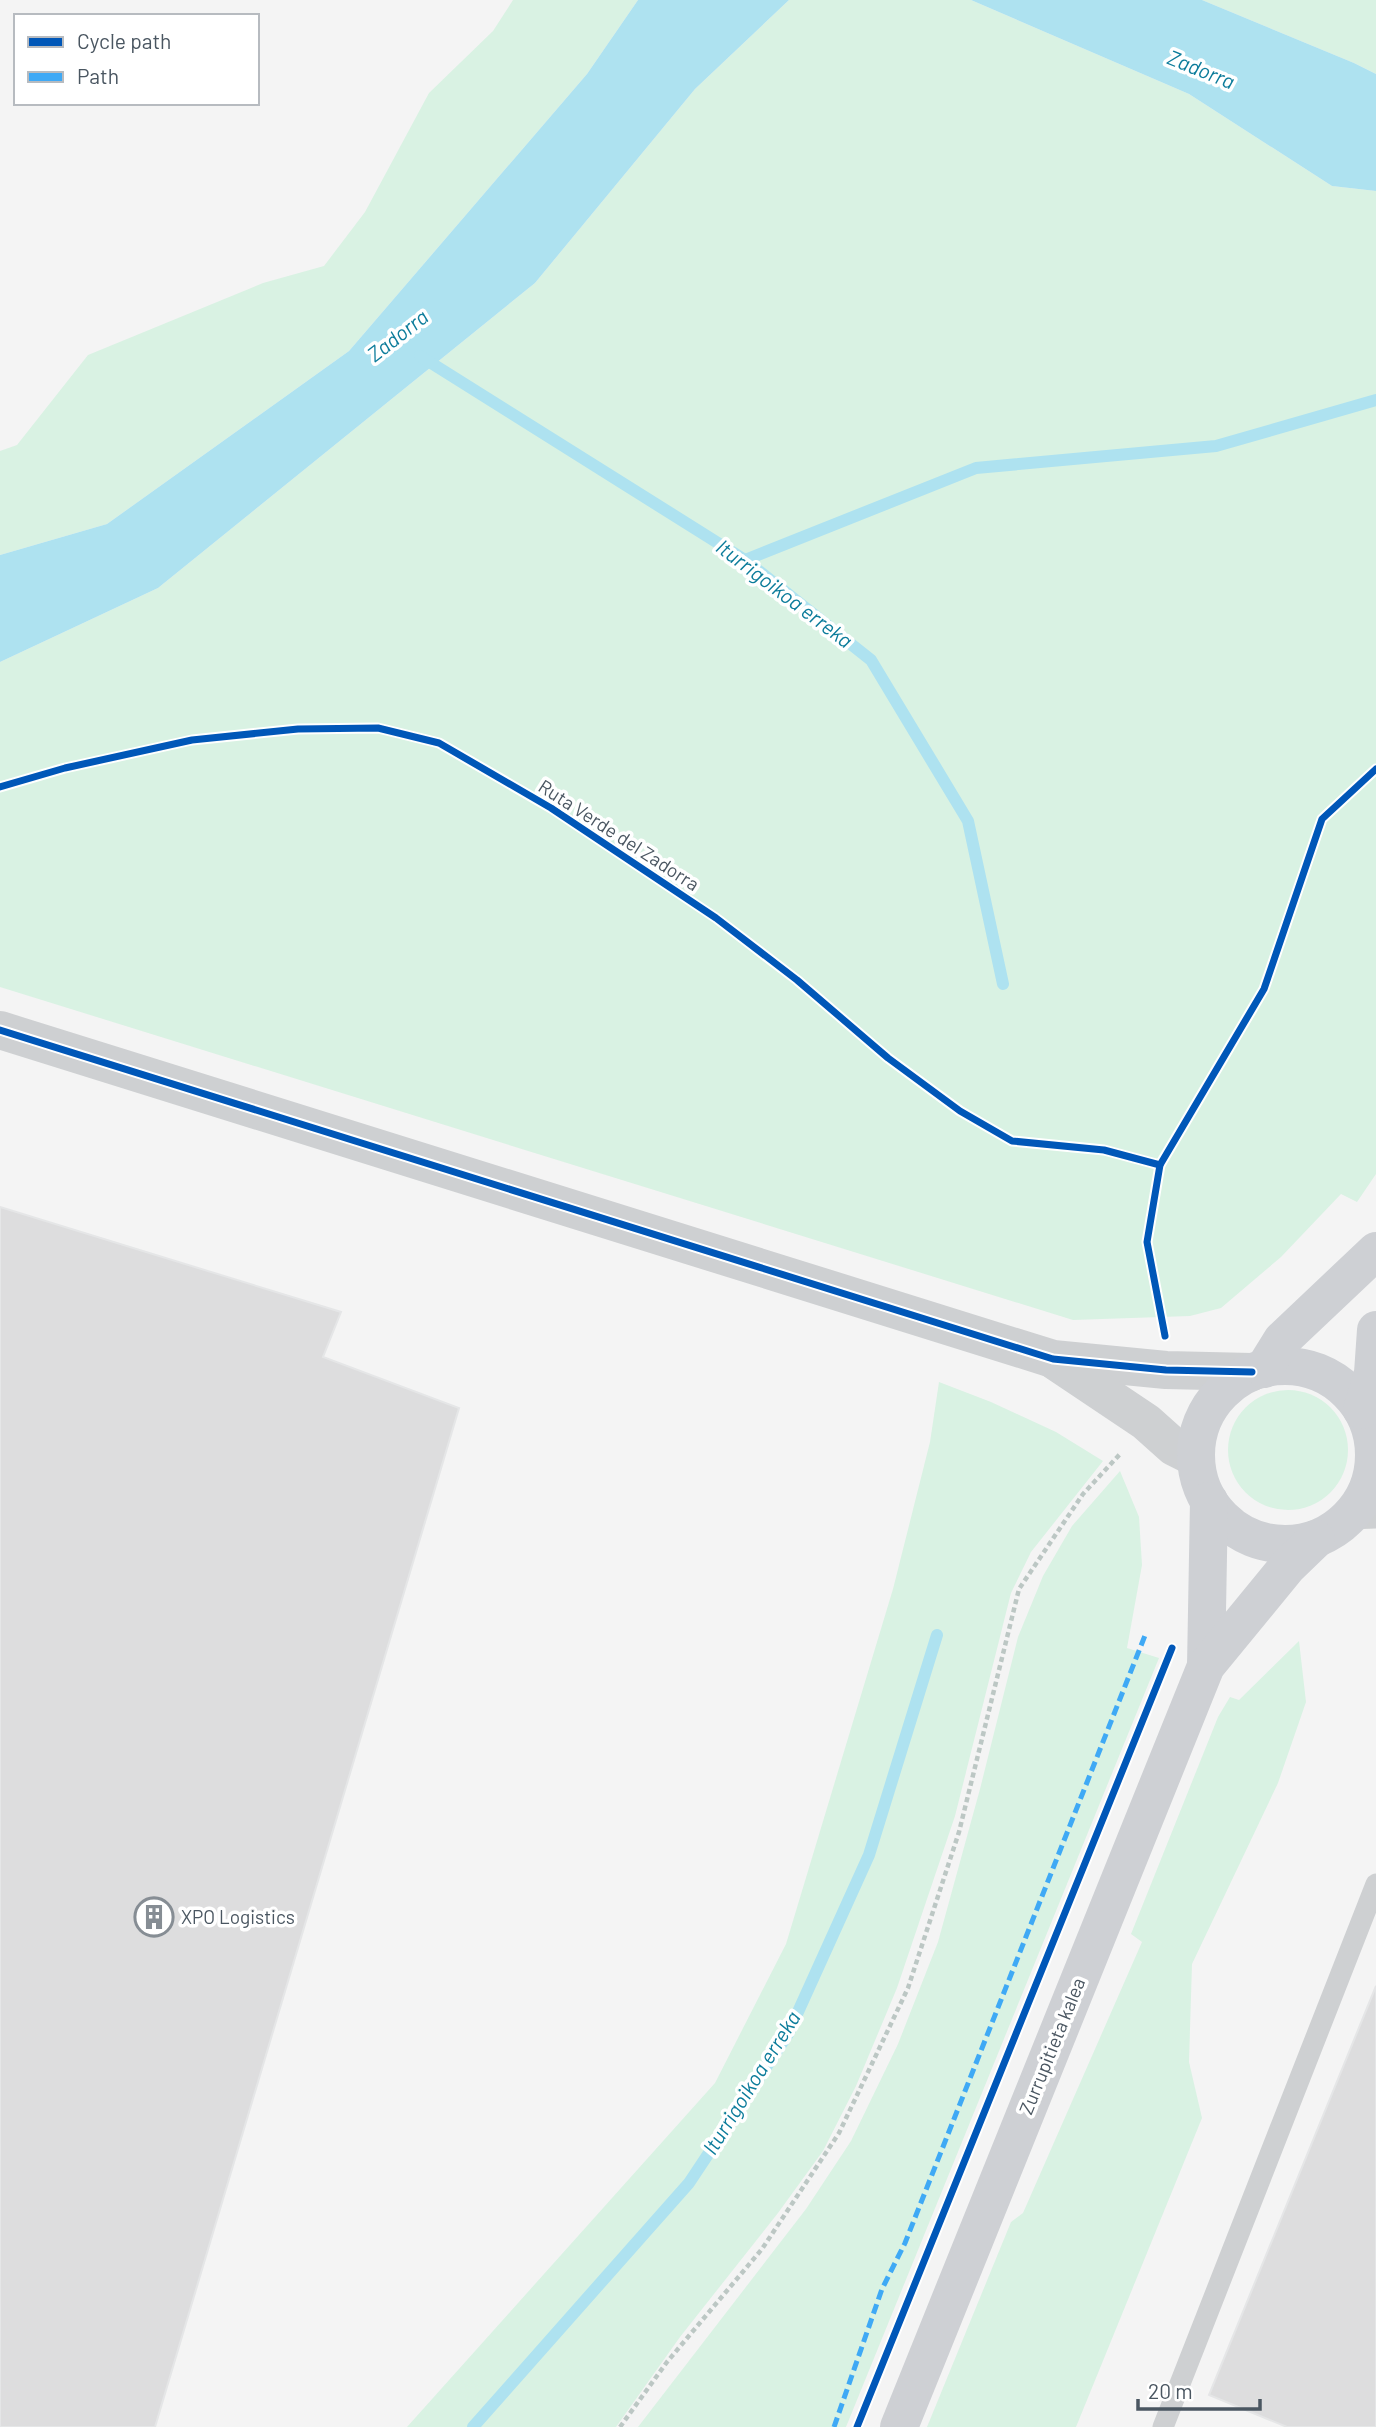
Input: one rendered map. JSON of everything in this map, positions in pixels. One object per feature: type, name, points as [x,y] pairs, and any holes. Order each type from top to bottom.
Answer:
[{"type":"street","points":[[0,1030],[1053,1359],[1166,1370],[1258,1370],[1286,1366],[1309,1369],[1329,1378],[1348,1392],[1362,1410],[1375,1447],[1373,1472],[1364,1497],[1347,1525],[1286,1544],[1256,1539],[1229,1525],[1209,1502],[1199,1480],[1196,1458],[1199,1430],[1210,1405],[1229,1385],[1258,1370],[1282,1340],[1376,1251]]},
{"type":"street","points":[[1362,1410],[1373,1373],[1376,1330]]},
{"type":"street","points":[[1053,1359],[1146,1422],[1174,1447],[1196,1458]]},
{"type":"street","name":"Zurrupitieta kalea","points":[[1206,1666],[1209,1502]]},
{"type":"street","name":"Zurrupitieta kalea","points":[[899,2427],[1206,1666],[1288,1566],[1347,1525]]},
{"type":"lane","points":[[1163,2427],[1376,1884]]},
{"type":"path","points":[[1165,1336],[1147,1242],[1160,1165],[1264,989],[1322,818],[1376,769]]},
{"type":"path","points":[[620,2427],[667,2362],[762,2249],[839,2133],[913,1975],[960,1832],[1019,1589],[1083,1494],[1124,1450]]},
{"type":"green space","points":[[513,0],[638,0],[587,74],[349,351],[107,524],[0,555],[0,451],[17,445],[88,355],[263,283],[324,266],[365,212],[429,93],[493,31]]},
{"type":"green space","points":[[789,0],[971,0],[1189,94],[1332,186],[1376,191],[1376,1174],[1357,1202],[1341,1194],[1281,1257],[1221,1308],[1190,1316],[1073,1320],[0,987],[0,662],[158,588],[535,283],[695,89]]},
{"type":"green space","points":[[1202,0],[1376,0],[1376,74],[1354,63]]},
{"type":"green space","points":[[939,1382],[1056,1432],[1103,1461],[1031,1552],[1011,1593],[955,1816],[897,1988],[856,2086],[823,2151],[778,2213],[680,2337],[616,2427],[407,2427],[715,2083],[786,1944],[893,1589],[930,1442]]},
{"type":"green space","points":[[1288,1390],[1311,1394],[1331,1407],[1344,1427],[1348,1450],[1344,1473],[1331,1493],[1311,1506],[1288,1510],[1265,1506],[1245,1493],[1232,1473],[1228,1450],[1232,1427],[1245,1407],[1265,1394]]},
{"type":"green space","points":[[1120,1471],[1139,1517],[1142,1565],[1127,1648],[1159,1658],[846,2427],[638,2427],[806,2209],[851,2141],[898,2044],[938,1942],[1018,1637],[1043,1576],[1072,1526]]},
{"type":"green space","points":[[1299,1641],[1306,1702],[1278,1783],[1192,1964],[1189,2062],[1202,2118],[1076,2427],[927,2427],[1011,2222],[1023,2213],[1142,1942],[1131,1934],[1218,1717],[1230,1697],[1239,1700]]},
{"type":"water","name":"Zadorra","points":[[638,0],[789,0],[695,89],[535,283],[158,588],[0,662],[0,555],[107,524],[349,351],[587,74]]},
{"type":"water","name":"Zadorra","points":[[971,0],[1202,0],[1354,63],[1376,74],[1376,191],[1332,186],[1189,94]]},
{"type":"building","name":"XPO Logistics","points":[[0,1207],[341,1312],[323,1357],[459,1408],[155,2427],[0,2427]]},
{"type":"building","points":[[1376,1986],[1376,2427],[1287,2427],[1209,2395]]},
{"type":"waterway","name":"Iturrigoikoa erreka","points":[[420,356],[745,560],[871,660],[968,821],[1003,984]]},
{"type":"waterway","points":[[745,560],[976,468],[1216,446],[1376,400]]},
{"type":"waterway","name":"Iturrigoikoa erreka","points":[[473,2427],[689,2183],[788,2034],[869,1855],[937,1635]]},
{"type":"marked path","points":[[834,2427],[882,2289],[905,2243],[1146,1633]]},
{"type":"cycle path","name":"Ruta Verde del Zadorra","points":[[0,787],[65,768],[192,740],[298,729],[378,728],[439,743],[551,808],[716,918],[797,980],[888,1058],[960,1111],[1012,1141],[1104,1150],[1160,1165]]},
{"type":"cycle path","points":[[1165,1336],[1147,1242],[1160,1165],[1264,989],[1322,819],[1376,769]]},
{"type":"cycle path","points":[[0,1030],[1053,1359],[1166,1370],[1252,1372]]},
{"type":"cycle path","points":[[857,2427],[1172,1648]]},
{"type":"place","name":"XPO Logistics","points":[[154,1917]]}]
